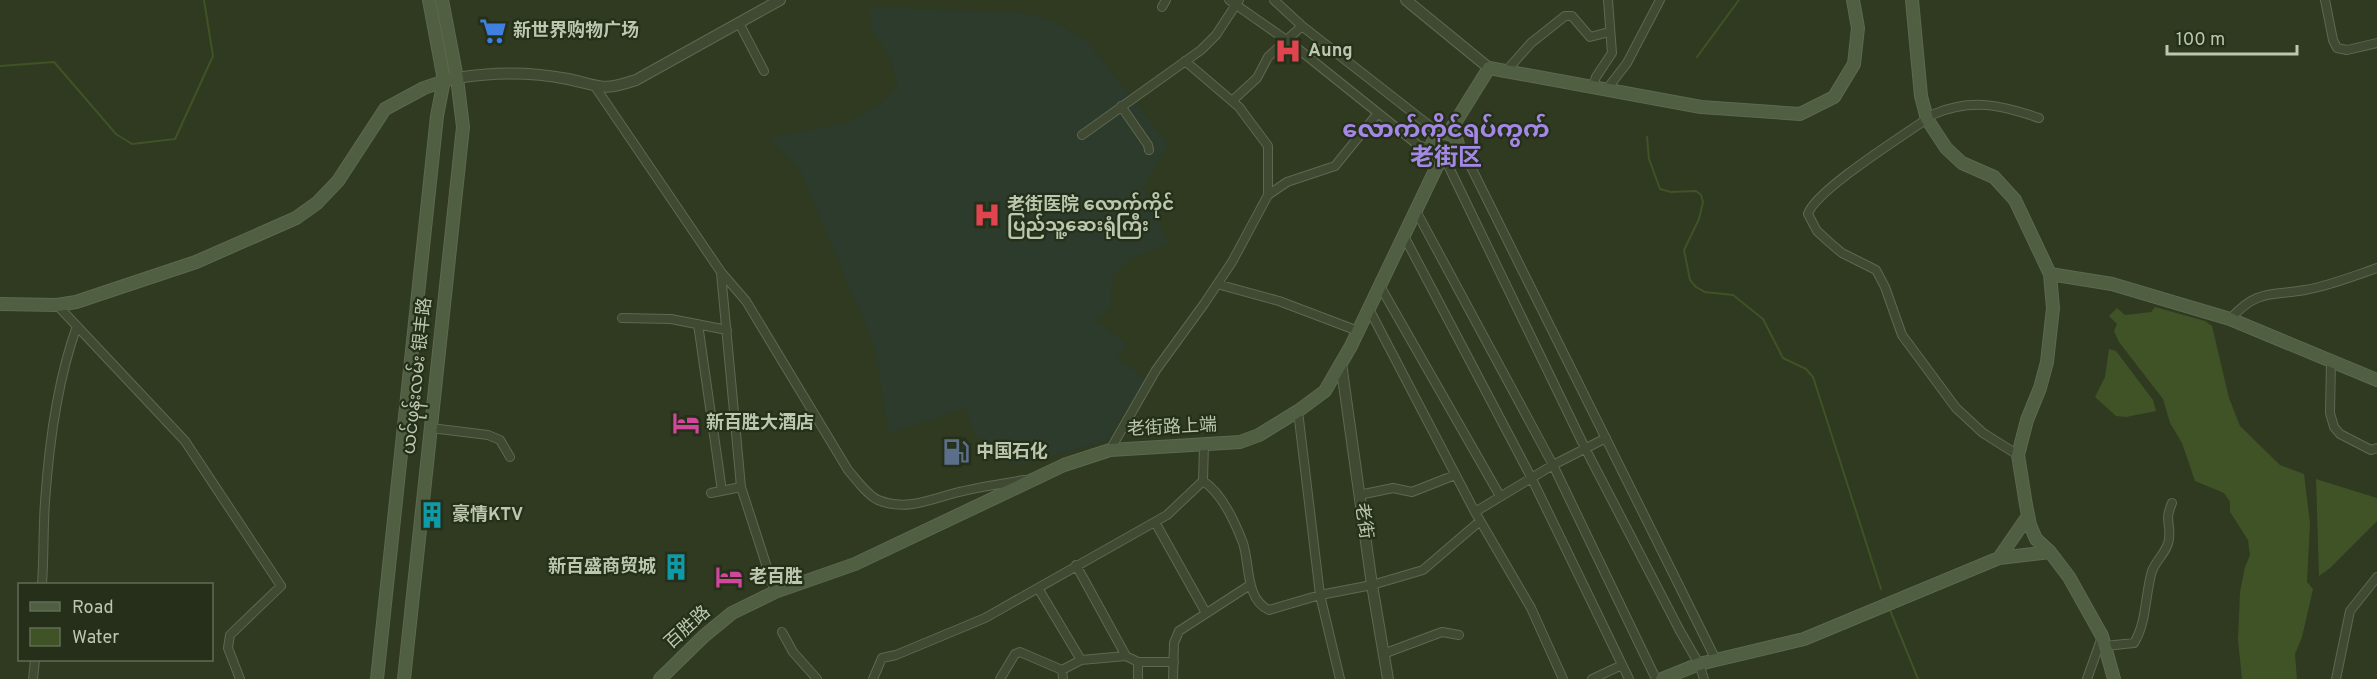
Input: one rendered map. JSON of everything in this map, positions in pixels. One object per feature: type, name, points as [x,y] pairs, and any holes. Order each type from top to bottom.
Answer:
[{"type":"main road","points":[[429,0],[451,79]]},
{"type":"main road","points":[[442,0],[451,79]]},
{"type":"main road","points":[[1444,134],[1456,138],[1458,147],[1454,156],[1440,156],[1433,142],[1444,134],[1489,68],[1701,107],[1800,114],[1834,98],[1854,64],[1858,28],[1853,0]]},
{"type":"main road","points":[[1912,0],[1918,72],[1927,119],[1946,148],[1962,163],[1994,177],[2004,186],[2015,200],[2050,274],[2053,308],[2047,362],[2018,454],[2028,516],[2036,539],[2049,552],[2085,603],[2103,641],[2114,679]]},
{"type":"main road","points":[[0,304],[76,303],[196,262],[296,218],[316,203],[338,181],[385,109],[424,88],[451,79]]},
{"type":"main road","name":"ယင်ဖုန်းလမ်း 银丰路","points":[[404,679],[463,127],[451,79]]},
{"type":"main road","name":"ယင်ဖုန်းလမ်း 银丰路","points":[[378,679],[437,116],[451,79]]},
{"type":"main road","name":"老街路上端","points":[[775,592],[855,564],[1064,465],[1110,450],[1240,442],[1259,435],[1298,411],[1325,391],[1341,363],[1416,211],[1440,156]]},
{"type":"main road","points":[[2050,274],[2112,284],[2230,319],[2377,380]]},
{"type":"main road","points":[[1999,558],[2028,516]]},
{"type":"main road","points":[[1662,679],[1700,664],[1804,639],[1999,558],[2049,552]]},
{"type":"main road","name":"百胜路","points":[[660,679],[704,636],[732,613],[775,592]]},
{"type":"street","points":[[451,79],[483,74],[524,74],[568,79],[596,88],[616,87],[636,80],[780,0]]},
{"type":"street","points":[[1274,0],[1302,26],[1444,134]]},
{"type":"street","points":[[1593,87],[1596,77],[1612,53],[1608,0]]},
{"type":"street","points":[[1607,89],[1627,63],[1660,0]]},
{"type":"street","points":[[2325,0],[2333,40],[2337,48],[2347,50],[2377,43]]},
{"type":"street","points":[[1082,135],[1185,62],[1216,35],[1235,2],[1418,145],[1440,156],[1585,448],[1680,631],[1700,664],[1704,679]]},
{"type":"street","points":[[1413,2],[1489,68]]},
{"type":"street","points":[[1507,70],[1531,43],[1565,16],[1572,16],[1590,37],[1609,32]]},
{"type":"street","points":[[739,23],[764,71]]},
{"type":"street","points":[[1232,101],[1257,78],[1268,57],[1285,39],[1302,26]]},
{"type":"street","points":[[1185,62],[1232,101],[1268,146],[1268,195]]},
{"type":"street","points":[[596,88],[721,272],[746,301],[848,470],[876,499],[903,506],[922,504],[955,493],[1038,477]]},
{"type":"street","points":[[2018,454],[1983,433],[1956,408],[1902,335],[1885,287],[1876,270],[1842,253],[1829,243],[1809,219],[1809,209],[1813,203],[1852,171],[1927,119],[1947,109],[1978,104],[2003,106],[2039,118]]},
{"type":"street","points":[[1120,106],[1148,143],[1149,150]]},
{"type":"street","points":[[1110,450],[1156,370],[1217,284],[1268,195],[1287,182],[1335,166],[1352,148],[1378,113]]},
{"type":"street","points":[[1458,147],[1467,159],[1716,660]]},
{"type":"street","points":[[1416,211],[1552,465],[1656,679]]},
{"type":"street","points":[[1404,236],[1532,477],[1629,679]]},
{"type":"street","points":[[2230,319],[2251,299],[2264,294],[2306,290],[2377,268]]},
{"type":"street","points":[[721,272],[741,486],[775,592]]},
{"type":"street","points":[[1217,284],[1279,301],[1358,331]]},
{"type":"street","points":[[1380,286],[1500,496]]},
{"type":"street","points":[[57,305],[185,441],[281,586],[230,635],[228,648],[240,679]]},
{"type":"street","points":[[1369,309],[1475,512],[1531,608],[1563,679]]},
{"type":"street","points":[[622,318],[671,319],[727,330]]},
{"type":"street","points":[[698,324],[722,491]]},
{"type":"street","points":[[42,583],[45,503],[51,438],[67,357],[77,326]]},
{"type":"street","points":[[2331,361],[2330,413],[2334,426],[2340,434],[2371,450],[2377,448]]},
{"type":"street","name":"老街","points":[[1341,363],[1372,585],[1388,679]]},
{"type":"street","points":[[1298,411],[1320,596],[1340,679]]},
{"type":"street","points":[[431,428],[488,435],[500,440],[510,457]]},
{"type":"street","points":[[1475,512],[1552,465],[1606,438]]},
{"type":"street","points":[[873,679],[882,658],[896,655],[986,618],[1155,522],[1184,501],[1203,481],[1204,444]]},
{"type":"street","points":[[1359,495],[1393,489],[1412,492],[1455,475]]},
{"type":"street","points":[[1203,481],[1211,486],[1235,525],[1243,545],[1250,585],[1259,602],[1269,610],[1423,570],[1480,521]]},
{"type":"street","points":[[711,494],[741,486]]},
{"type":"street","points":[[2087,679],[2103,641],[2134,643],[2137,638],[2147,603],[2151,574],[2169,541],[2166,517],[2172,503]]},
{"type":"street","points":[[1155,522],[1206,613]]},
{"type":"street","points":[[1077,566],[1126,656]]},
{"type":"street","points":[[2336,679],[2350,611],[2377,577]]},
{"type":"street","points":[[1173,679],[1176,636],[1179,631],[1250,585]]},
{"type":"street","points":[[1038,588],[1081,660]]},
{"type":"street","points":[[782,632],[793,652],[817,679]]},
{"type":"street","points":[[1383,654],[1442,632],[1459,635]]},
{"type":"street","points":[[1000,679],[1014,654],[1020,651],[1062,674],[1081,660],[1126,656],[1138,662],[1174,662]]},
{"type":"street","points":[[33,679],[34,661]]},
{"type":"street","points":[[1138,662],[1138,679]]},
{"type":"street","points":[[1592,679],[1622,665]]},
{"type":"shaded area","name":"老街医院 လောက်ကိုင် ပြည်သူ့ဆေးရုံကြီး","points":[[868,7],[1026,13],[1054,21],[1088,42],[1169,145],[1143,187],[1168,244],[1128,260],[1113,276],[1110,307],[1095,320],[1127,344],[1116,358],[1147,379],[1107,441],[1017,466],[975,435],[965,408],[889,434],[875,348],[799,168],[769,138],[846,123],[882,103],[898,85],[889,55],[872,31]]},
{"type":"water","points":[[2155,307],[2205,321],[2212,326],[2229,398],[2240,426],[2280,465],[2304,474],[2310,523],[2307,582],[2313,589],[2302,637],[2295,654],[2297,679],[2242,679],[2238,640],[2240,592],[2250,555],[2248,540],[2230,512],[2230,502],[2224,493],[2195,481],[2182,443],[2170,423],[2163,399],[2119,342],[2114,331],[2117,324],[2109,316],[2117,308],[2125,315],[2151,312]]},
{"type":"water","points":[[2109,349],[2116,351],[2153,400],[2156,411],[2126,417],[2116,416],[2095,397],[2105,377]]},
{"type":"water","points":[[2316,479],[2377,498],[2377,521],[2319,576]]},
{"type":"waterway","points":[[0,66],[54,62],[116,134],[132,144],[175,139],[213,56],[204,0]]},
{"type":"waterway","points":[[1697,57],[1739,0]]},
{"type":"waterway","points":[[1647,137],[1649,159],[1660,189],[1671,192],[1696,191],[1701,195],[1703,202],[1699,219],[1684,250],[1690,280],[1705,292],[1733,295],[1763,319],[1783,358],[1806,369],[1813,377],[1881,589]]},
{"type":"waterway","points":[[1890,610],[1918,679]]},
{"type":"place","name":"新世界购物广场","points":[[493,31]]},
{"type":"place","name":"Aung","points":[[1288,51]]},
{"type":"place","name":"老街医院 လောက်ကိုင် ပြည်သူ့ဆေးရုံကြီး","points":[[987,215]]},
{"type":"place","name":"新百胜大酒店","points":[[686,423]]},
{"type":"place","name":"中国石化","points":[[956,452]]},
{"type":"place","name":"豪情KTV","points":[[432,515]]},
{"type":"place","name":"新百盛商贸城","points":[[676,567]]},
{"type":"place","name":"老百胜","points":[[729,577]]},
{"type":"district","name":"လောက်ကိုင်ရပ်ကွက် 老街区","points":[[1446,145]]}]
